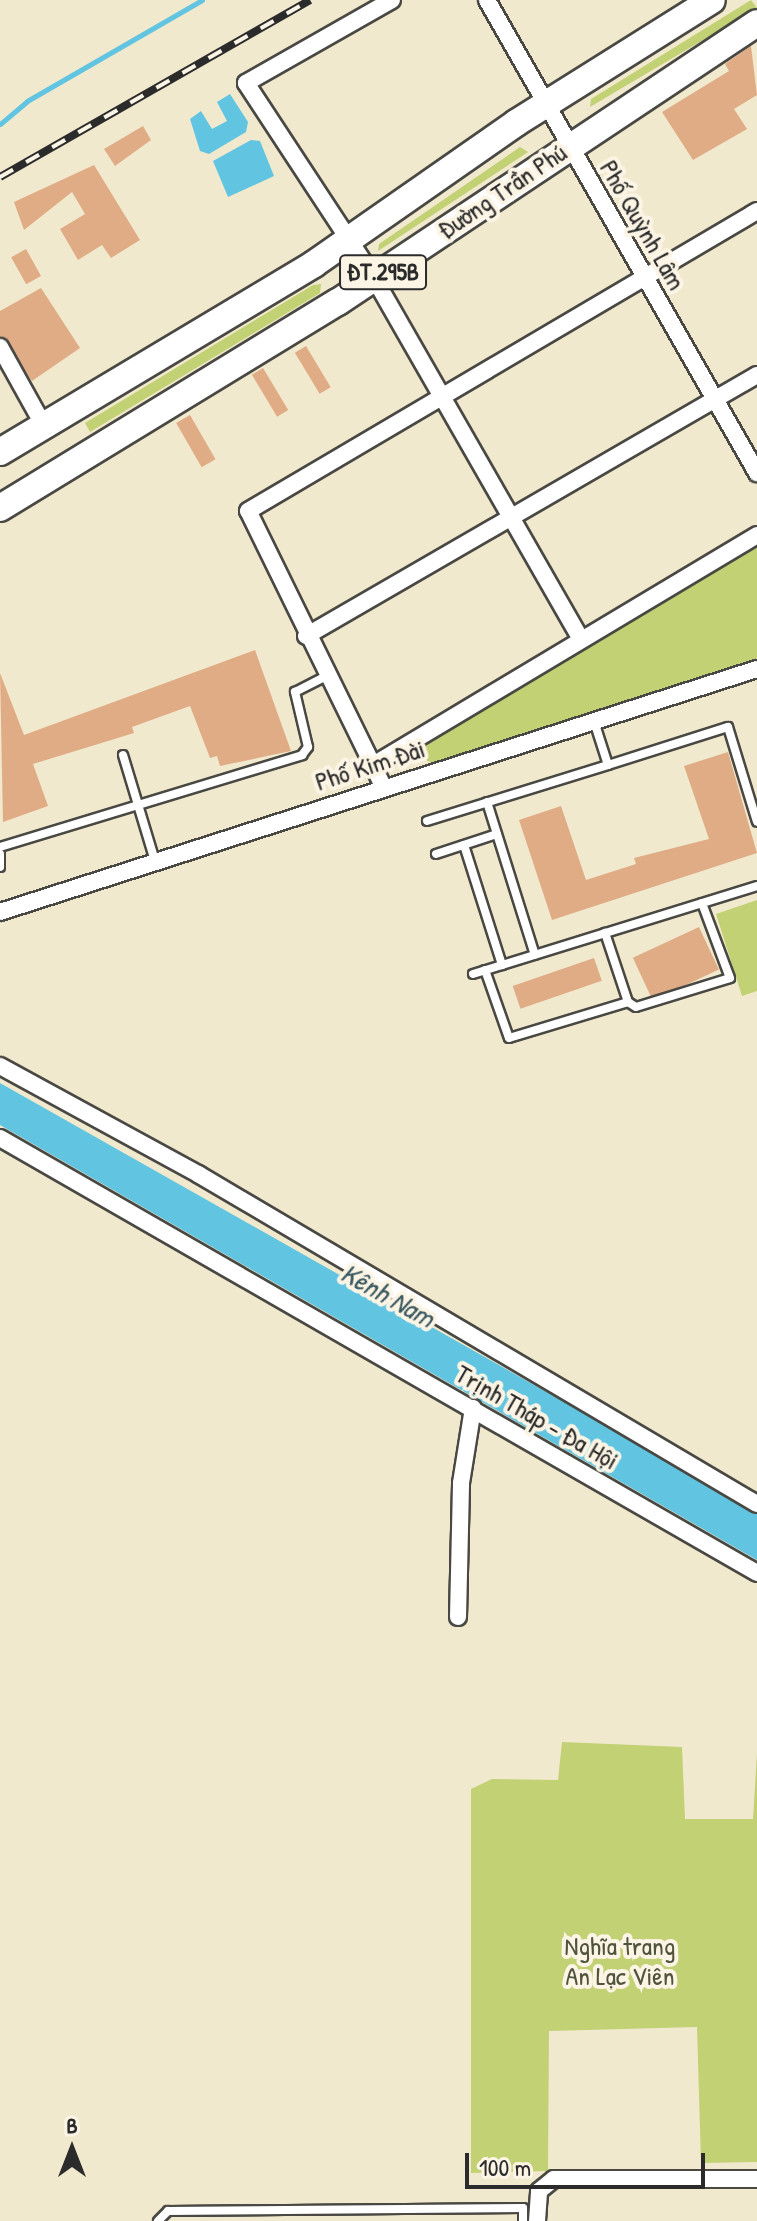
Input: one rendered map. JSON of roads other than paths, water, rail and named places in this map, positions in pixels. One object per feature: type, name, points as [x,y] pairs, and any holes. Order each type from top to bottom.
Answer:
[{"type":"main road","name":"Đường Trần Phú","points":[[0,452],[347,242],[546,103],[712,0]]},
{"type":"main road","name":"Đường Trần Phú","points":[[0,508],[374,278],[757,23]]},
{"type":"street","points":[[392,0],[246,83],[347,242],[374,278],[441,400],[580,638]]},
{"type":"street","name":"Phố Quỳnh Lâm","points":[[487,0],[757,473]]},
{"type":"street","points":[[383,786],[306,636],[248,511],[757,211]]},
{"type":"street","points":[[0,347],[44,426]]},
{"type":"street","points":[[306,636],[757,375]]},
{"type":"street","points":[[373,765],[580,638],[757,535]]},
{"type":"street","name":"Phố Kim Đài","points":[[0,912],[383,786],[757,669]]},
{"type":"street","points":[[0,1066],[198,1174],[757,1504]]},
{"type":"street","name":"Trịnh Tháp - Đa Hội","points":[[0,1138],[757,1573]]},
{"type":"street","points":[[458,1617],[459,1556],[473,1408]]},
{"type":"street","points":[[537,2221],[539,2191],[554,2179],[757,2179]]},
{"type":"lane","points":[[0,847],[302,755],[308,747],[295,692],[326,676]]},
{"type":"lane","points":[[594,720],[608,765]]},
{"type":"lane","points":[[427,821],[728,727],[757,822]]},
{"type":"lane","points":[[123,755],[155,861]]},
{"type":"lane","points":[[487,802],[535,955]]},
{"type":"lane","points":[[436,854],[497,834]]},
{"type":"lane","points":[[464,845],[502,965]]},
{"type":"lane","points":[[0,854],[0,867]]},
{"type":"lane","points":[[473,974],[757,886]]},
{"type":"lane","points":[[605,933],[628,1002],[636,1007],[730,978],[702,903]]},
{"type":"lane","points":[[485,970],[509,1038],[628,1002]]},
{"type":"lane","points":[[158,2221],[168,2211],[523,2208],[523,2221]]},
{"type":"lane","points":[[315,2210],[315,2221]]},
{"type":"water","points":[[230,94],[248,122],[246,132],[209,154],[200,151],[190,119],[201,111],[212,129],[227,121],[217,102]]},
{"type":"water","points":[[251,140],[260,141],[274,176],[228,197],[213,161]]},
{"type":"water","name":"Kênh Nam","points":[[0,1083],[757,1511],[757,1560],[0,1125]]},
{"type":"waterway","points":[[0,124],[27,101],[202,0]]},
{"type":"railway","points":[[0,177],[310,0]]},
{"type":"park label","name":"Nghĩa trang An Lạc Viên","points":[[620,1961]]}]
